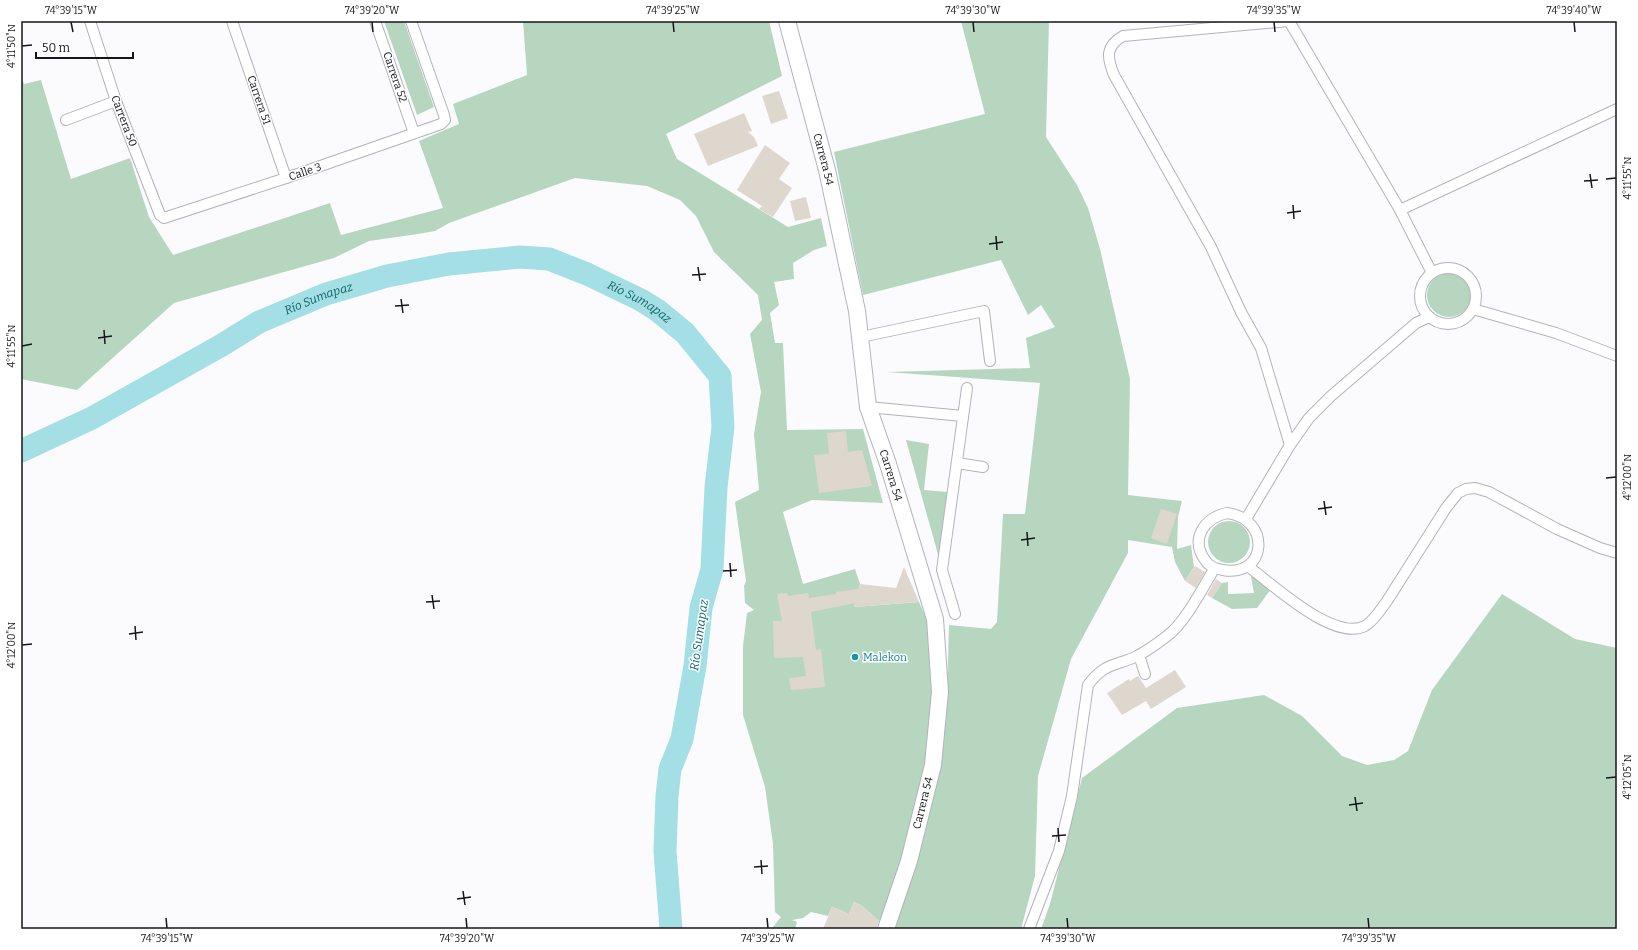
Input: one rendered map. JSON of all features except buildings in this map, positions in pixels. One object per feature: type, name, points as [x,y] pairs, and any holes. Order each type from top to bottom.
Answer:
[{"type":"main road","name":"Carrera 54","points":[[787,21],[827,170],[861,337],[868,407],[888,464],[935,619],[940,692],[933,765],[909,861],[886,929]]},
{"type":"street","name":"Carrera 50","points":[[90,21],[116,101],[160,215],[164,218]]},
{"type":"street","name":"Carrera 51","points":[[232,21],[286,178]]},
{"type":"street","name":"Carrera 52","points":[[375,21],[414,133]]},
{"type":"street","name":"Calle 3","points":[[164,218],[286,178],[441,124],[445,120],[412,21]]},
{"type":"street","points":[[1290,444],[1261,348],[1241,312],[1211,247],[1114,75],[1109,63],[1109,51],[1113,42],[1123,36],[1288,21],[1400,210],[1432,273]]},
{"type":"street","points":[[66,120],[116,101]]},
{"type":"street","points":[[1400,210],[1617,109]]},
{"type":"street","points":[[1453,268],[1466,274],[1473,282],[1476,292],[1476,301],[1473,309],[1468,316],[1459,322],[1448,324],[1438,322],[1429,317],[1423,309],[1420,299],[1421,288],[1426,279],[1432,273],[1441,269],[1453,268]]},
{"type":"street","points":[[1473,309],[1556,333],[1617,356]]},
{"type":"street","points":[[861,337],[984,311],[990,361]]},
{"type":"street","points":[[1246,519],[1290,444],[1309,418],[1331,396],[1416,323],[1429,317]]},
{"type":"street","points":[[956,614],[942,570],[967,388]]},
{"type":"street","points":[[868,407],[963,416]]},
{"type":"street","points":[[957,463],[983,467]]},
{"type":"street","points":[[1249,567],[1306,610],[1329,624],[1342,629],[1354,629],[1365,626],[1378,613],[1387,600],[1446,508],[1458,494],[1466,489],[1476,488],[1489,492],[1557,529],[1600,548],[1617,553]]},
{"type":"street","points":[[1232,514],[1246,519],[1256,532],[1258,540],[1256,554],[1249,567],[1233,572],[1214,569],[1207,563],[1201,555],[1199,546],[1203,527],[1209,520],[1218,515],[1232,514]]},
{"type":"street","points":[[1029,929],[1058,851],[1072,796],[1088,685],[1097,673],[1114,664],[1139,655],[1168,635],[1193,603],[1214,569]]},
{"type":"street","points":[[1139,655],[1145,674]]},
{"type":"green space","points":[[384,21],[404,21],[434,107],[417,115]]},
{"type":"green space","points":[[523,21],[769,21],[782,76],[666,134],[677,159],[788,227],[821,218],[827,246],[814,250],[793,263],[794,279],[774,282],[779,305],[770,313],[775,343],[783,343],[787,430],[863,429],[883,503],[812,500],[783,512],[803,584],[855,569],[860,584],[854,607],[919,602],[932,631],[937,690],[931,738],[923,772],[922,791],[905,862],[879,921],[861,905],[854,902],[849,914],[832,907],[828,916],[811,912],[803,918],[792,920],[797,922],[795,929],[773,929],[781,917],[775,912],[773,844],[765,787],[743,715],[743,646],[747,613],[754,610],[745,603],[744,586],[746,581],[735,502],[759,490],[754,434],[761,392],[750,334],[762,320],[758,295],[714,252],[696,216],[680,200],[647,186],[575,178],[449,223],[435,231],[369,241],[334,258],[174,303],[77,390],[21,379],[21,76],[24,84],[41,80],[71,179],[130,158],[149,217],[173,255],[330,203],[341,235],[443,208],[419,141],[459,124],[453,104],[527,75]]},
{"type":"green space","points":[[961,21],[1049,21],[1046,137],[1077,185],[1088,208],[1100,249],[1130,379],[1128,495],[1182,501],[1178,517],[1177,549],[1191,545],[1194,567],[1185,581],[1175,562],[1172,547],[1128,540],[1128,553],[1071,659],[1038,776],[1035,876],[1021,929],[894,929],[914,872],[938,769],[947,696],[949,625],[991,629],[997,622],[1003,514],[1025,514],[1040,383],[887,372],[1030,368],[1026,338],[1055,327],[1041,305],[1028,315],[1001,260],[863,295],[834,152],[985,114]]},
{"type":"green space","points":[[1449,273],[1461,277],[1467,283],[1471,295],[1467,307],[1461,313],[1449,317],[1437,313],[1431,307],[1427,295],[1431,283],[1437,277]]},
{"type":"green space","points":[[906,440],[929,444],[924,490],[948,492],[939,558]]},
{"type":"green space","points":[[1225,521],[1233,521],[1241,524],[1247,530],[1250,542],[1247,554],[1241,560],[1233,563],[1225,563],[1217,560],[1211,554],[1208,546],[1208,538],[1211,530],[1217,524]]},
{"type":"green space","points":[[1258,574],[1273,586],[1257,608],[1232,609],[1212,598],[1222,583],[1228,582],[1228,594],[1254,593],[1251,577]]},
{"type":"green space","points":[[1502,594],[1575,639],[1617,648],[1617,929],[1041,929],[1050,904],[1082,778],[1177,708],[1264,695],[1302,716],[1342,756],[1367,765],[1394,760],[1408,751],[1432,690]]},
{"type":"waterway","name":"Río Sumapaz","points":[[21,451],[92,418],[222,345],[259,322],[326,294],[387,276],[449,264],[520,257],[549,259],[587,274],[641,300],[657,310],[685,333],[720,376],[723,427],[716,487],[712,569],[701,608],[695,666],[682,739],[670,769],[667,796],[665,851],[671,929]]},
{"type":"place","name":"Malekon","points":[[855,657]]}]
